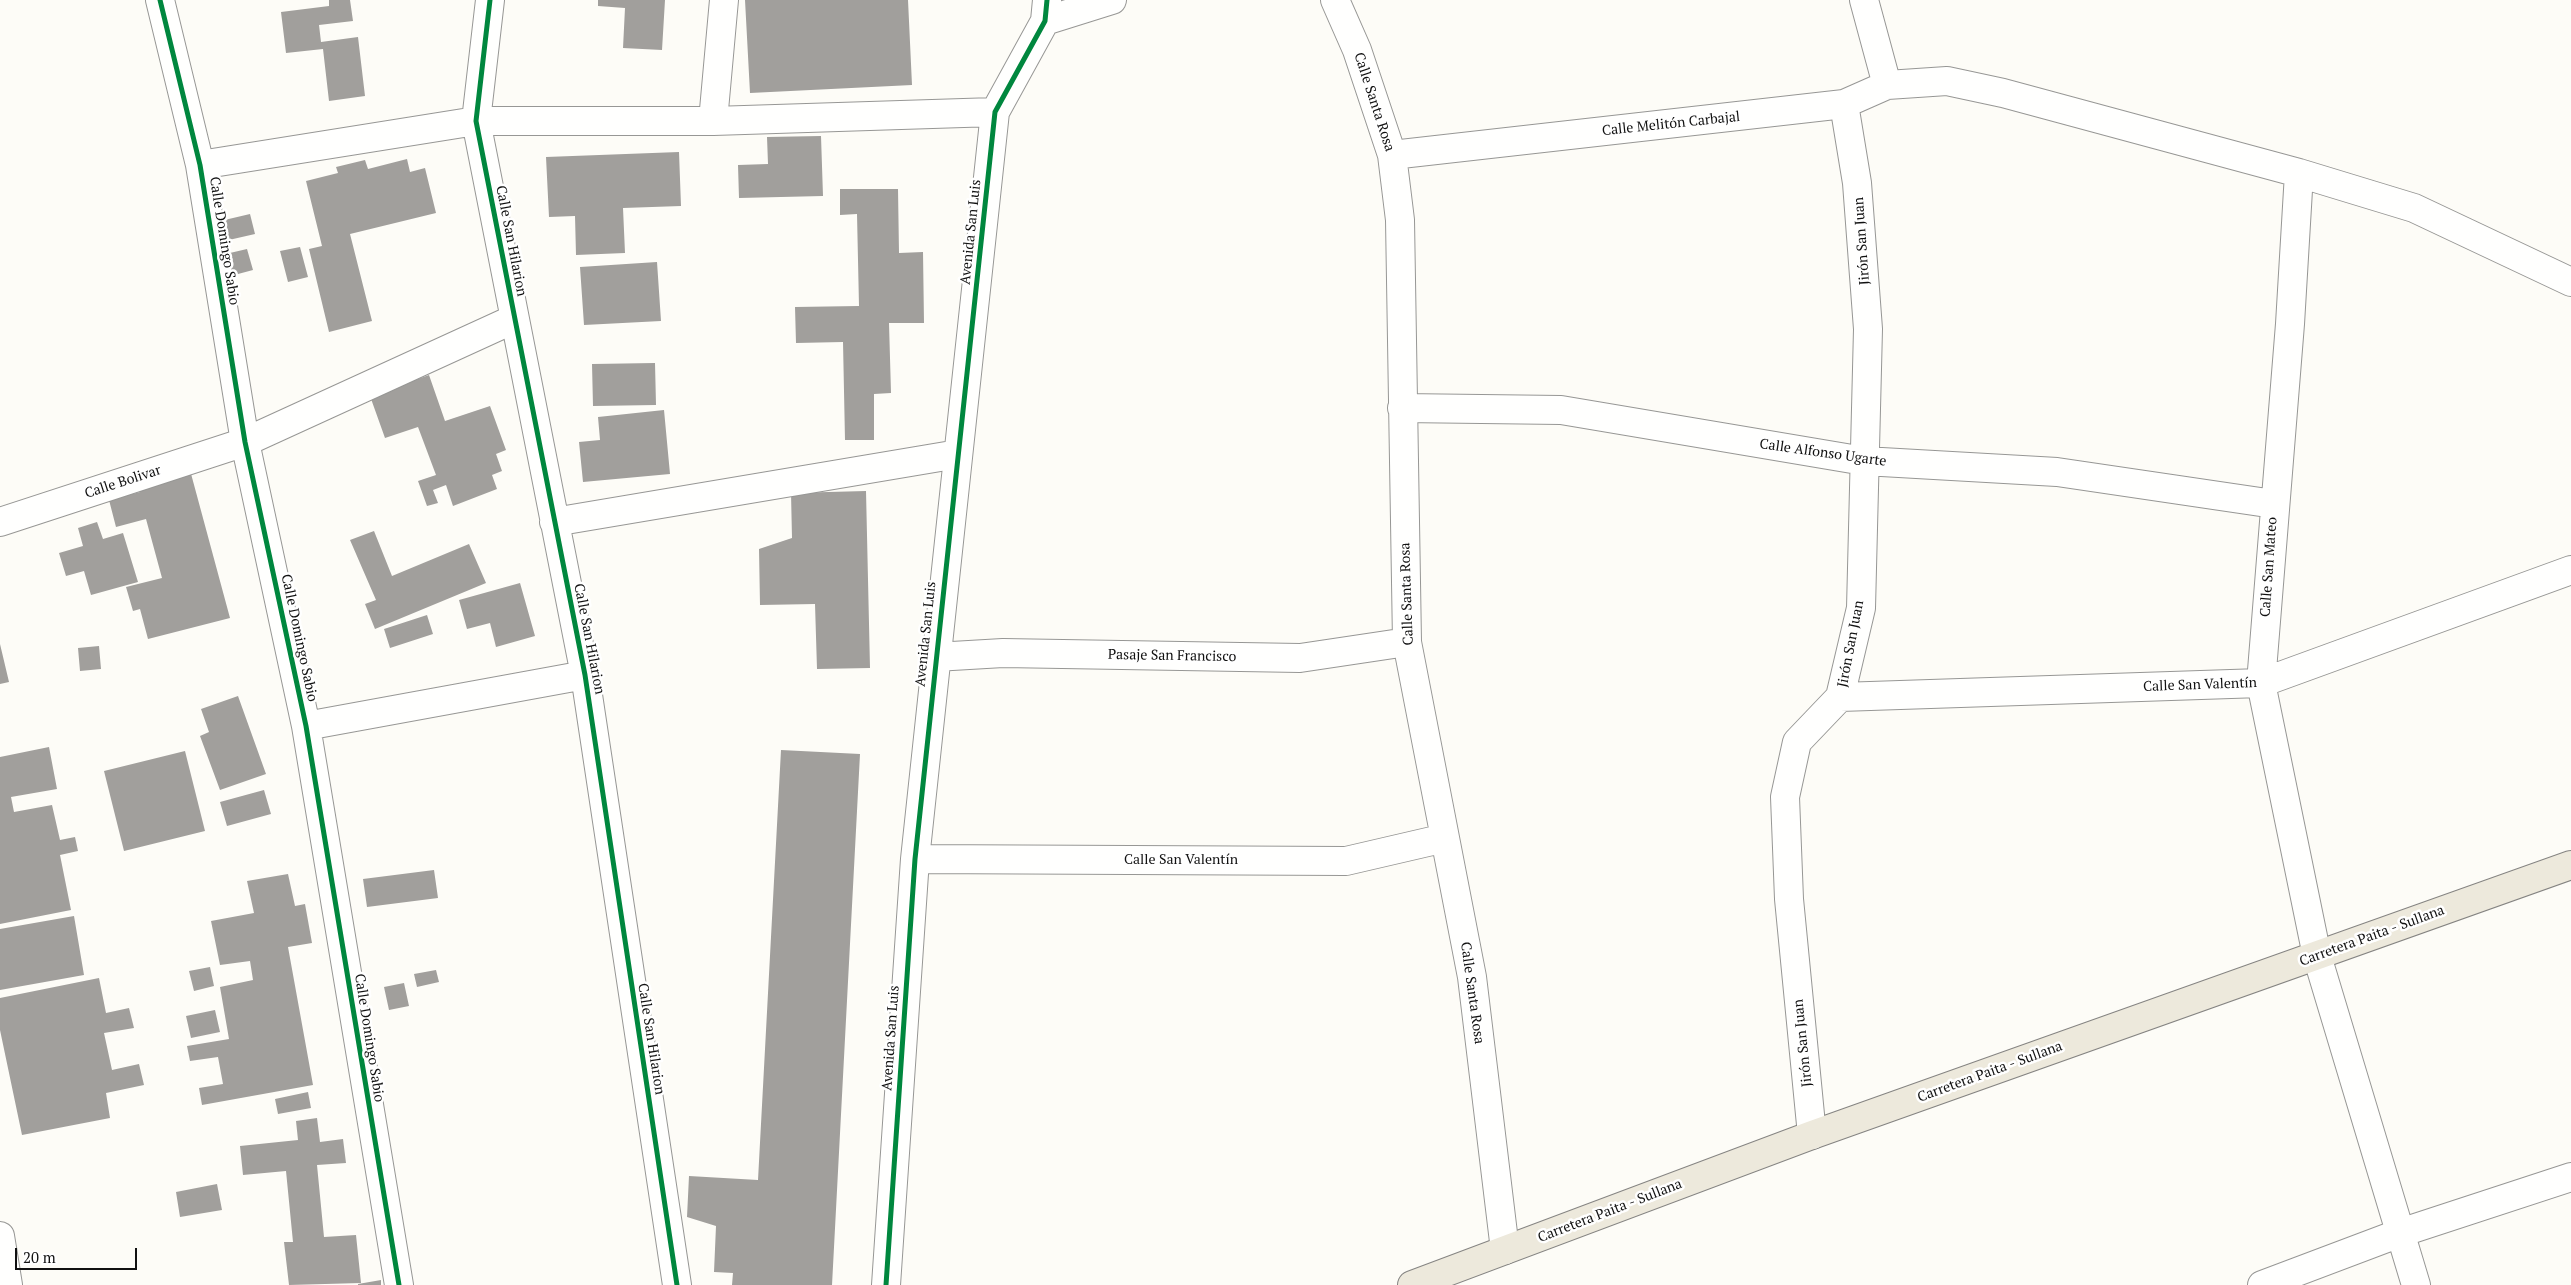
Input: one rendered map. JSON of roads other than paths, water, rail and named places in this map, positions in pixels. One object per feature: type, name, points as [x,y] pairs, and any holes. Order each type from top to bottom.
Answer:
[{"type":"main road","name":"Carretera Paita - Sullana","points":[[1412,1285],[1812,1136],[2571,866]]},
{"type":"street","name":"Calle Domingo Sabio","points":[[160,0],[200,165],[245,442],[306,726],[398,1285]]},
{"type":"street","name":"Calle San Hilarion","points":[[490,0],[476,121],[585,675],[677,1285]]},
{"type":"street","points":[[713,121],[724,0]]},
{"type":"street","points":[[1046,11],[1112,0]]},
{"type":"street","name":"Calle Santa Rosa","points":[[1335,0],[1357,50],[1392,155],[1400,220],[1407,642],[1472,977],[1505,1250]]},
{"type":"street","points":[[1864,0],[1888,85]]},
{"type":"street","name":"Avenida San Luis","points":[[886,1285],[915,859],[935,657],[995,112],[1046,11]]},
{"type":"street","name":"Calle Melitón Carbajal","points":[[1392,155],[1844,104],[1888,85],[1947,81],[2013,96],[2299,173],[2414,208],[2571,282]]},
{"type":"street","name":"Jirón San Juan","points":[[1812,1136],[1788,899],[1785,798],[1797,742],[1840,697],[1861,608],[1868,329],[1858,183],[1844,104]]},
{"type":"street","points":[[200,165],[476,121],[713,121],[995,112]]},
{"type":"street","name":"Calle San Mateo","points":[[2299,173],[2290,324],[2261,683],[2316,956],[2416,1285]]},
{"type":"street","name":"Calle Bolivar","points":[[0,522],[245,442],[514,319]]},
{"type":"street","name":"Calle Alfonso Ugarte","points":[[1402,408],[1561,410],[1864,462],[2057,472],[2274,504]]},
{"type":"street","points":[[554,522],[958,454]]},
{"type":"street","name":"Calle San Valentín","points":[[1840,697],[2261,683],[2571,570]]},
{"type":"street","name":"Pasaje San Francisco","points":[[935,657],[1003,653],[1300,658],[1407,642]]},
{"type":"street","points":[[306,726],[585,675]]},
{"type":"street","name":"Calle San Valentín","points":[[915,859],[1346,861],[1445,838]]},
{"type":"street","points":[[2262,1285],[2400,1233],[2571,1177]]},
{"type":"street","points":[[0,1236],[8,1285]]}]
